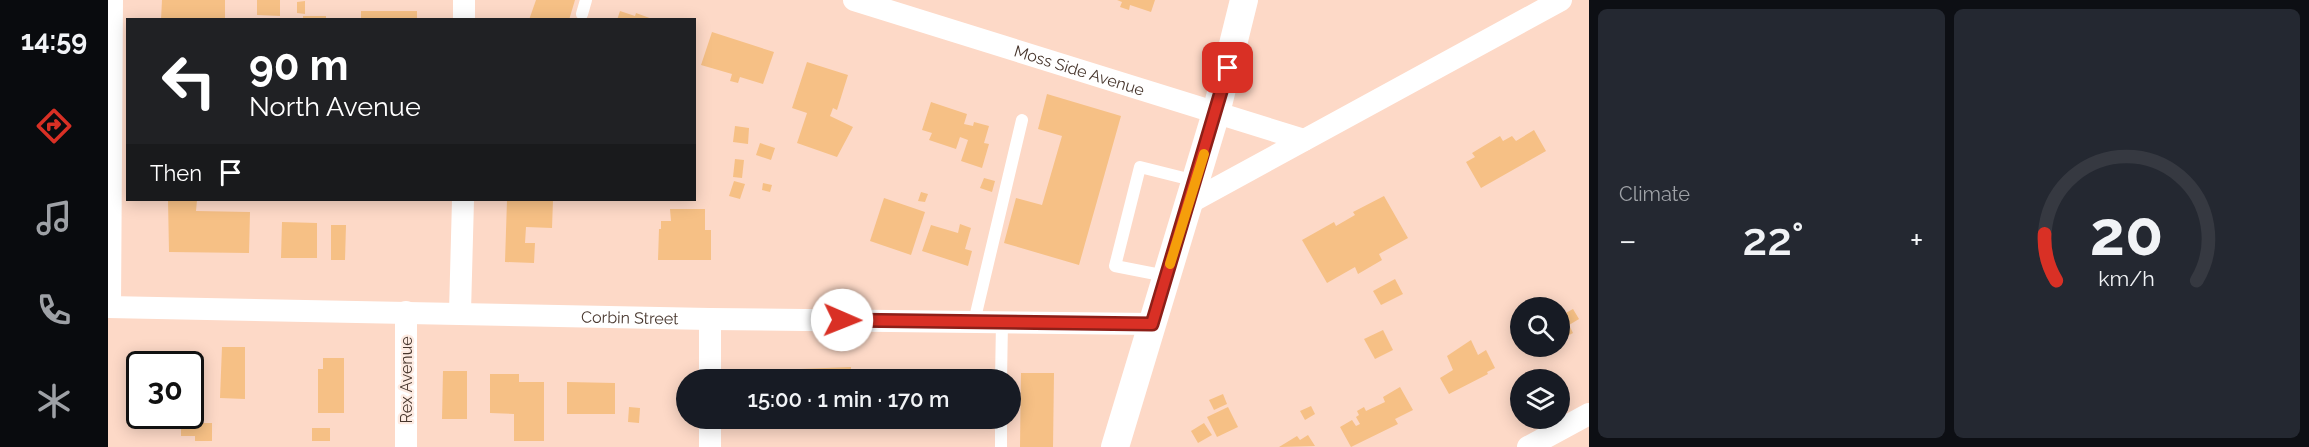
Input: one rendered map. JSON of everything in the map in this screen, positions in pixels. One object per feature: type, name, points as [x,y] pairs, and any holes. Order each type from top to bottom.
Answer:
[{"type":"street","points":[[109,307],[116,154],[112,0]]},
{"type":"street","points":[[464,0],[464,18]]},
{"type":"street","name":"Moss Side Avenue","points":[[854,0],[1305,140]]},
{"type":"street","points":[[1115,447],[1216,113],[1244,0]]},
{"type":"street","points":[[1192,192],[1305,140],[1561,0]]},
{"type":"street","points":[[460,312],[463,201]]},
{"type":"street","name":"Corbin Street","points":[[109,307],[460,312],[710,319],[1152,324]]},
{"type":"street","name":"Rex Avenue","points":[[405,447],[406,312]]},
{"type":"street","points":[[710,319],[710,369]]},
{"type":"street","points":[[1528,447],[1589,414]]},
{"type":"street","points":[[710,429],[710,447]]},
{"type":"lane","points":[[582,14],[586,0]]},
{"type":"lane","points":[[974,322],[1022,120]]},
{"type":"lane","points":[[1166,276],[1115,266],[1140,167],[1192,192]]},
{"type":"lane","points":[[1002,322],[1002,369]]},
{"type":"lane","points":[[1001,429],[1001,447]]},
{"type":"building","points":[[162,0],[225,0],[225,18],[161,18]]},
{"type":"building","points":[[257,0],[280,0],[280,16],[257,15]]},
{"type":"building","points":[[536,0],[575,0],[570,18],[530,18]]},
{"type":"building","points":[[1117,0],[1155,0],[1151,12],[1130,5],[1129,10],[1120,7],[1122,2]]},
{"type":"building","points":[[305,1],[305,14],[297,13],[297,2]]},
{"type":"building","points":[[361,11],[417,11],[417,18],[361,18]]},
{"type":"building","points":[[620,11],[650,18],[618,18]]},
{"type":"building","points":[[303,16],[326,16],[326,18],[303,18]]},
{"type":"building","points":[[712,32],[774,52],[763,84],[740,77],[738,83],[730,81],[732,74],[701,65]]},
{"type":"building","points":[[807,62],[848,75],[837,110],[833,108],[830,116],[853,127],[837,157],[797,143],[807,113],[792,108]]},
{"type":"building","points":[[1047,94],[1121,116],[1079,265],[1004,243],[1016,198],[1042,205],[1062,136],[1038,129]]},
{"type":"building","points":[[931,102],[967,114],[964,124],[973,126],[974,122],[989,126],[984,143],[989,144],[982,168],[961,161],[968,140],[960,137],[956,149],[929,140],[932,133],[922,130]]},
{"type":"building","points":[[735,126],[749,128],[748,144],[733,142]]},
{"type":"building","points":[[1534,130],[1546,151],[1481,188],[1466,162],[1475,157],[1472,153],[1500,136],[1503,141],[1512,136],[1516,141]]},
{"type":"building","points":[[760,143],[775,148],[771,160],[756,155]]},
{"type":"building","points":[[735,159],[744,160],[742,178],[733,177]]},
{"type":"building","points":[[984,178],[995,181],[992,192],[980,188]]},
{"type":"building","points":[[734,181],[745,184],[740,199],[729,196]]},
{"type":"building","points":[[763,183],[772,185],[770,192],[762,190]]},
{"type":"building","points":[[921,192],[928,194],[925,202],[918,201]]},
{"type":"building","points":[[1384,196],[1408,238],[1379,254],[1382,260],[1358,274],[1355,267],[1327,283],[1302,240],[1334,222],[1336,226],[1355,215],[1353,212]]},
{"type":"building","points":[[884,198],[925,212],[911,255],[870,241]]},
{"type":"building","points":[[168,201],[197,201],[196,211],[250,212],[249,253],[169,252]]},
{"type":"building","points":[[507,201],[553,201],[552,228],[526,227],[525,243],[535,243],[534,263],[505,262]]},
{"type":"building","points":[[670,209],[705,209],[705,230],[711,230],[711,260],[658,260],[659,229],[661,229],[661,221],[671,221]]},
{"type":"building","points":[[282,222],[317,223],[317,258],[281,258]]},
{"type":"building","points":[[960,224],[971,228],[965,249],[972,251],[968,266],[922,251],[931,225],[958,233]]},
{"type":"building","points":[[331,225],[346,225],[345,260],[331,260]]},
{"type":"building","points":[[1395,279],[1403,294],[1381,305],[1373,291]]},
{"type":"building","points":[[1573,309],[1579,319],[1570,324],[1570,311]]},
{"type":"building","points":[[1383,330],[1393,350],[1375,359],[1364,339]]},
{"type":"building","points":[[1471,340],[1478,355],[1486,350],[1495,368],[1449,394],[1440,378],[1453,370],[1447,356]]},
{"type":"building","points":[[222,347],[245,347],[245,399],[220,398]]},
{"type":"building","points":[[323,358],[344,358],[344,413],[318,413],[318,369],[323,369]]},
{"type":"building","points":[[851,367],[851,369],[800,369]]},
{"type":"building","points":[[443,371],[467,371],[467,419],[442,419]]},
{"type":"building","points":[[1021,373],[1054,373],[1053,447],[1020,447]]},
{"type":"building","points":[[490,374],[519,374],[519,382],[544,382],[544,441],[514,441],[514,414],[490,413]]},
{"type":"building","points":[[567,382],[615,383],[615,414],[567,414]]},
{"type":"building","points":[[1400,387],[1413,410],[1395,419],[1398,424],[1351,447],[1340,427],[1352,420],[1356,426],[1360,424],[1356,417],[1359,415],[1357,411],[1364,407],[1366,411],[1385,402],[1383,397]]},
{"type":"building","points":[[1223,394],[1227,404],[1214,410],[1209,400]]},
{"type":"building","points":[[1311,406],[1315,414],[1305,420],[1300,411]]},
{"type":"building","points":[[629,407],[640,408],[639,423],[628,422]]},
{"type":"building","points":[[1228,407],[1238,427],[1217,437],[1207,417]]},
{"type":"building","points":[[204,423],[212,423],[212,441],[195,441],[195,436],[181,436],[181,429],[204,429]]},
{"type":"building","points":[[1204,423],[1212,435],[1198,443],[1191,431]]},
{"type":"building","points":[[312,428],[330,428],[330,441],[312,441]]},
{"type":"building","points":[[1308,435],[1315,446],[1279,447],[1297,436],[1300,440]]},
{"type":"slow traffic","points":[[1170,264],[1204,154]]},
{"type":"route","points":[[842,320],[1152,324],[1228,68]]}]
